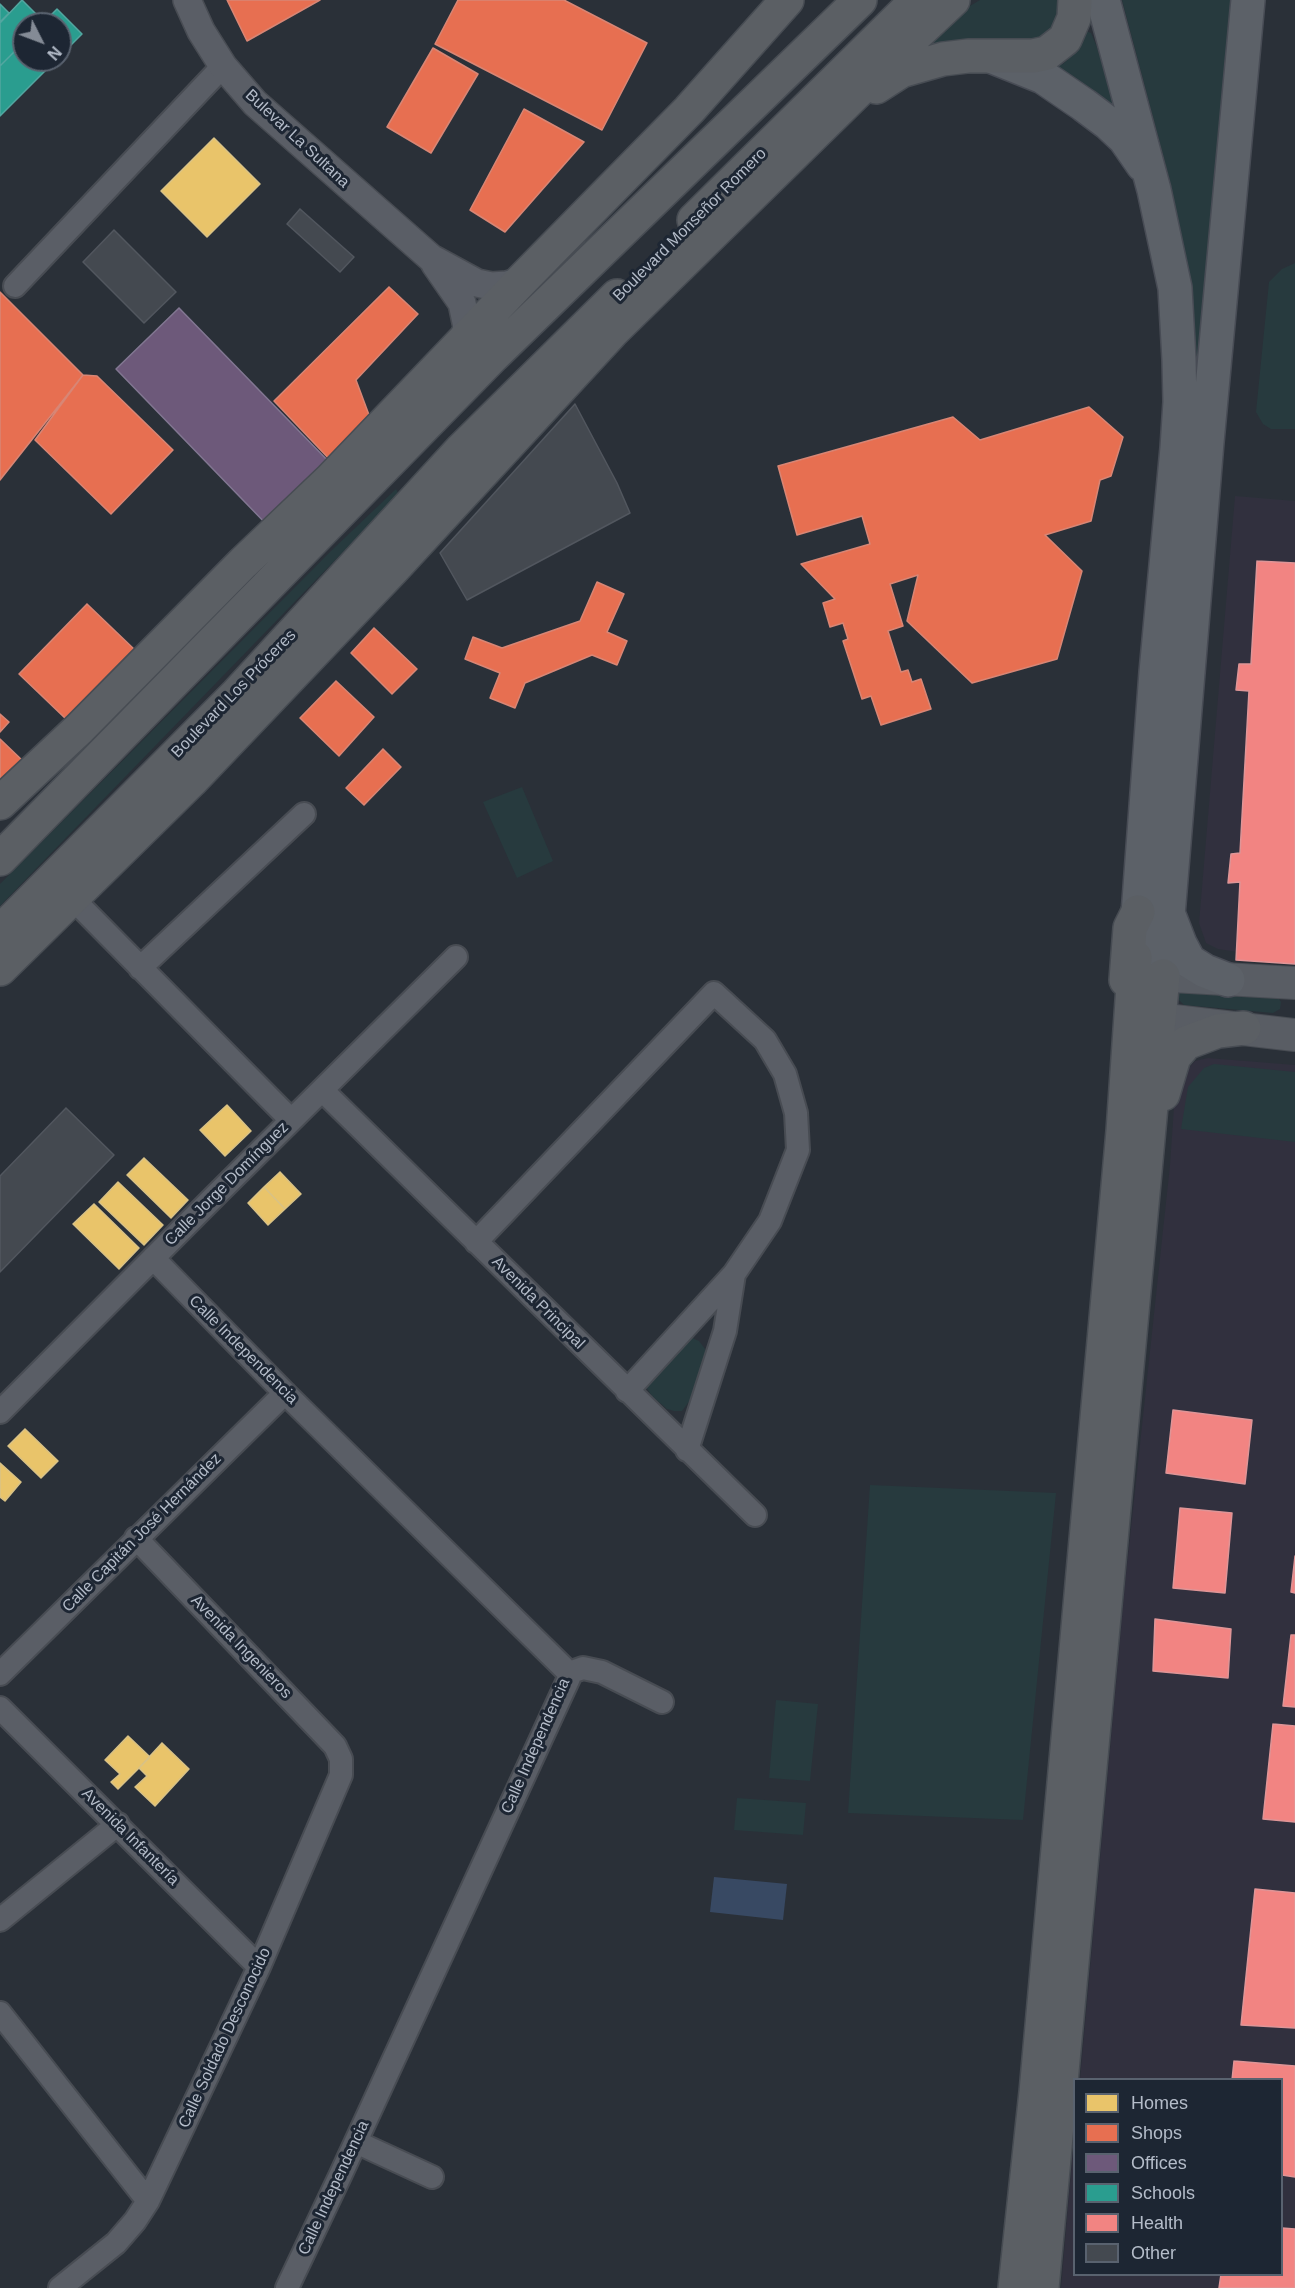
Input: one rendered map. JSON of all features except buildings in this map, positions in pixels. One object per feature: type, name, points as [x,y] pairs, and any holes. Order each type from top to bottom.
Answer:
[{"type":"highway","points":[[0,803],[79,729],[243,563],[331,479],[689,110],[787,0]]},
{"type":"highway","points":[[0,859],[502,348],[860,0]]},
{"type":"highway","name":"Boulevard Monseñor Romero","points":[[462,449],[917,0]]},
{"type":"highway","points":[[0,969],[191,782],[612,332],[953,0]]},
{"type":"highway","points":[[834,115],[901,71],[943,58],[1033,56],[1047,53],[1065,39],[1074,18],[1075,0]]},
{"type":"highway","name":"Boulevard Los Próceres","points":[[0,932],[237,693],[462,449]]},
{"type":"highway","points":[[201,652],[228,610],[263,563],[331,479]]},
{"type":"highway","points":[[237,693],[330,623],[419,540]]},
{"type":"highway","points":[[1123,1131],[1118,1107],[1130,928],[1154,913]]},
{"type":"highway","points":[[1144,969],[1147,1156]]},
{"type":"highway","points":[[1042,2288],[1088,1652],[1113,1383],[1123,1131],[1145,1018]]},
{"type":"highway","points":[[1113,1383],[1147,1156],[1167,1075],[1174,1057],[1186,1043],[1206,1034],[1245,1028]]},
{"type":"highway","points":[[1015,2288],[1088,1652]]},
{"type":"main road","points":[[1103,0],[1154,190],[1175,288],[1180,402],[1154,913],[1180,944],[1189,960],[1205,971],[1228,980]]},
{"type":"main road","points":[[1145,1018],[1291,1034],[1294,983],[1228,980],[1144,969],[1154,913],[1207,442],[1248,0]]},
{"type":"main road","points":[[988,56],[1043,77],[1108,123],[1140,158],[1154,190]]},
{"type":"street","name":"Bulevar La Sultana","points":[[187,0],[201,31],[223,66],[255,103],[431,258],[477,283],[491,286],[521,281]]},
{"type":"street","points":[[15,286],[223,66]]},
{"type":"street","name":"Bulevar La Sultana","points":[[431,258],[462,303],[467,327],[463,341]]},
{"type":"street","points":[[140,968],[304,814]]},
{"type":"street","points":[[72,898],[291,1120]]},
{"type":"street","name":"Calle Jorge Domínguez","points":[[0,1412],[456,957]]},
{"type":"street","points":[[476,1242],[714,993],[765,1040],[785,1074],[796,1113],[798,1150],[770,1221],[734,1274],[627,1391]]},
{"type":"street","name":"Avenida Principal","points":[[322,1090],[755,1515]]},
{"type":"street","name":"Calle Independencia","points":[[153,1258],[285,1393],[569,1673],[569,1678],[287,2288]]},
{"type":"street","points":[[687,1450],[725,1331],[734,1274]]},
{"type":"street","name":"Calle Capitán José Hernández","points":[[0,1674],[285,1393]]},
{"type":"street","name":"Avenida Ingenieros","points":[[136,1538],[335,1746],[342,1759]]},
{"type":"street","points":[[569,1673],[583,1668],[602,1672],[662,1702]]},
{"type":"street","name":"Avenida Infantería","points":[[0,1708],[259,1967]]},
{"type":"street","name":"Calle Soldado Desconocido","points":[[60,2288],[116,2242],[135,2221],[148,2201],[259,1967],[341,1775],[342,1759]]},
{"type":"street","points":[[0,1920],[118,1824]]},
{"type":"street","points":[[0,2013],[148,2201]]},
{"type":"street","points":[[356,2142],[432,2177]]},
{"type":"shaded area","points":[[1235,496],[1295,501],[1295,961],[1218,949],[1206,943],[1199,923]]},
{"type":"shaded area","points":[[1208,1058],[1295,1065],[1295,2288],[1061,2288],[1073,2148],[1073,2276],[1283,2276],[1283,2078],[1080,2078],[1125,1584],[1170,1165],[1175,1092],[1181,1077],[1195,1061]]},
{"type":"green space","points":[[980,0],[1066,0],[1058,37],[919,56],[960,12]]},
{"type":"green space","points":[[1122,0],[1240,0],[1201,432],[1192,308],[1170,181]]},
{"type":"green space","points":[[1086,31],[1091,33],[1097,47],[1118,114],[1056,66],[1063,64],[1078,50]]},
{"type":"green space","points":[[1295,263],[1295,429],[1271,429],[1263,424],[1256,412],[1269,282],[1282,269]]},
{"type":"green space","points":[[396,489],[398,493],[375,519],[0,906],[0,884],[331,551]]},
{"type":"green space","points":[[522,787],[553,861],[517,878],[483,802]]},
{"type":"green space","points":[[1182,988],[1277,996],[1281,1002],[1280,1009],[1273,1013],[1184,1005],[1179,1000]]},
{"type":"green space","points":[[1214,1064],[1295,1072],[1295,1142],[1181,1129],[1188,1087],[1204,1068]]},
{"type":"green space","points":[[688,1336],[699,1341],[708,1359],[702,1384],[682,1411],[674,1411],[667,1409],[652,1396],[646,1387],[649,1375]]},
{"type":"green space","points":[[870,1485],[1056,1493],[1023,1820],[848,1813]]},
{"type":"green space","points":[[776,1700],[818,1704],[810,1781],[769,1778]]},
{"type":"green space","points":[[737,1798],[806,1803],[803,1835],[734,1830]]},
{"type":"water","points":[[714,1877],[787,1884],[783,1920],[710,1912]]}]
